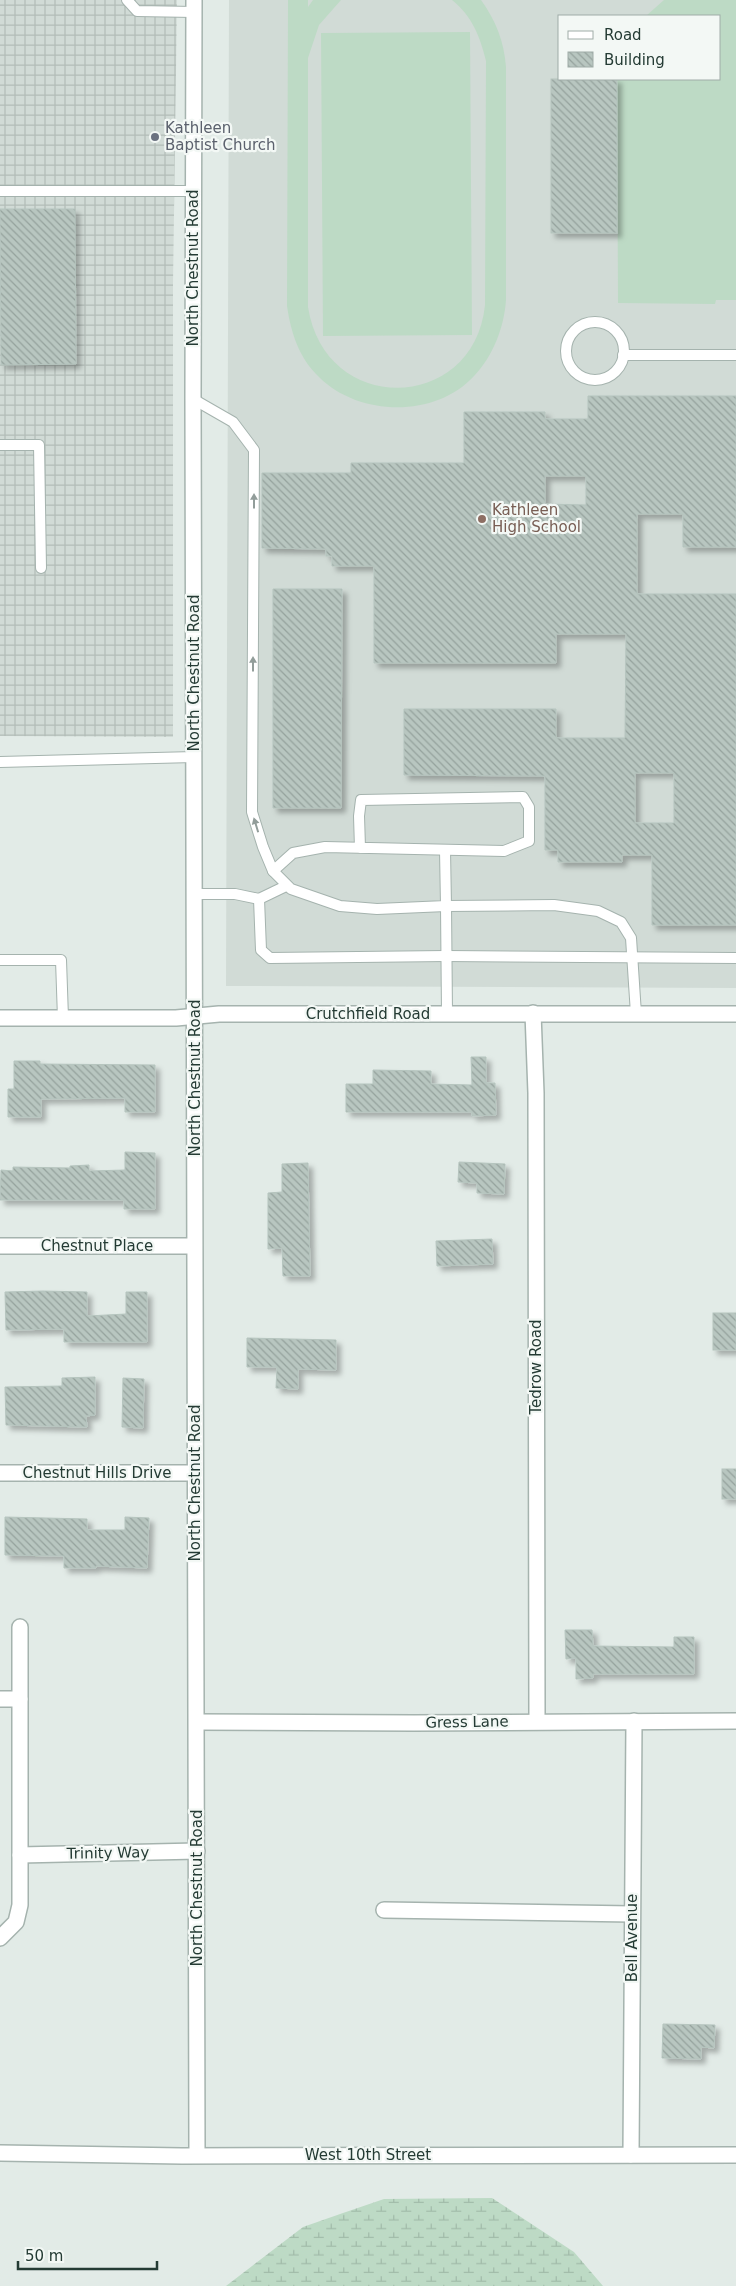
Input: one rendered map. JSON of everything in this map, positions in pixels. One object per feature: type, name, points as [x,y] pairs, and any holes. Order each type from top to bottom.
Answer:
[{"type":"street","name":"North Chestnut Road","points":[[194,6],[194,1246],[197,2155]]},
{"type":"street","name":"Crutchfield Road","points":[[0,1018],[447,1014],[736,1014]]},
{"type":"street","name":"Tedrow Road","points":[[533,1014],[536,1093],[537,1721]]},
{"type":"street","name":"Chestnut Place","points":[[0,1246],[194,1246]]},
{"type":"street","name":"Chestnut Hills Drive","points":[[0,1473],[195,1473]]},
{"type":"street","points":[[0,1938],[16,1922],[20,1905],[20,1627]]},
{"type":"street","points":[[0,1699],[20,1699]]},
{"type":"street","name":"Bell Avenue","points":[[631,2155],[634,1721]]},
{"type":"street","name":"Gress Lane","points":[[197,1722],[736,1721]]},
{"type":"street","name":"Trinity Way","points":[[20,1855],[197,1852]]},
{"type":"street","points":[[384,1910],[632,1914]]},
{"type":"street","name":"West 10th Street","points":[[0,2153],[736,2155]]},
{"type":"lane","points":[[128,0],[137,11],[194,6]]},
{"type":"lane","points":[[0,191],[194,191]]},
{"type":"lane","points":[[602,323],[618,333],[622,342],[623,355],[617,369],[609,376],[591,380],[582,377],[569,363],[566,345],[569,336],[583,324],[602,323]]},
{"type":"lane","points":[[623,355],[736,355]]},
{"type":"lane","points":[[193,399],[233,422],[254,450],[252,812],[273,871],[286,886],[340,906],[378,908],[554,905],[598,911],[621,922],[631,938],[636,1014]]},
{"type":"lane","points":[[0,445],[39,445],[41,568]]},
{"type":"lane","points":[[0,762],[194,757]]},
{"type":"lane","points":[[273,871],[293,853],[325,847],[360,848],[445,850],[504,851],[529,841],[530,807],[523,797],[361,800],[359,816],[360,848]]},
{"type":"lane","points":[[445,850],[447,1014]]},
{"type":"lane","points":[[194,894],[235,894],[260,899],[286,886]]},
{"type":"lane","points":[[260,899],[261,950],[270,958],[446,956],[736,958]]},
{"type":"lane","points":[[0,960],[61,960],[63,1018]]},
{"type":"shaded area","points":[[0,0],[177,0],[173,284],[173,737],[0,736]]},
{"type":"shaded area","name":"Kathleen High School","points":[[229,0],[736,0],[736,988],[226,986]]},
{"type":"green space","points":[[288,0],[308,0],[308,7],[313,0],[341,0],[319,25],[308,58],[308,307],[320,343],[341,368],[369,383],[399,388],[429,382],[455,366],[475,341],[485,305],[486,61],[474,27],[465,13],[452,0],[481,0],[498,32],[506,67],[505,310],[500,331],[487,360],[474,376],[458,390],[439,400],[419,405],[397,407],[355,400],[336,390],[319,377],[306,362],[297,344],[287,306]]},
{"type":"green space","points":[[664,0],[736,0],[736,300],[716,300],[715,304],[618,303],[617,80],[721,80],[721,15],[647,15]]},
{"type":"green space","points":[[470,32],[472,335],[323,336],[321,33]]},
{"type":"green space","points":[[492,2198],[574,2252],[603,2286],[226,2286],[303,2227],[384,2199]]},
{"type":"building","points":[[551,79],[617,80],[617,233],[551,233]]},
{"type":"building","points":[[0,209],[75,209],[76,364],[1,365]]},
{"type":"building","points":[[588,396],[736,396],[736,547],[683,547],[683,514],[637,514],[637,594],[736,594],[736,925],[652,925],[652,855],[622,855],[622,862],[558,862],[558,850],[545,850],[545,776],[404,775],[404,709],[556,709],[556,738],[625,738],[626,634],[556,634],[556,663],[374,663],[374,566],[332,566],[332,556],[326,556],[326,549],[262,548],[262,473],[351,473],[351,463],[464,463],[464,412],[545,412],[545,419],[588,419]],"holes":[[[545,476],[586,476],[586,505],[545,504]],[[635,773],[674,773],[674,823],[635,823]]]},
{"type":"building","points":[[273,589],[342,589],[341,808],[273,808]]},
{"type":"building","points":[[471,1057],[486,1057],[486,1083],[495,1083],[496,1115],[472,1116],[472,1112],[346,1112],[346,1084],[373,1084],[373,1070],[431,1071],[431,1084],[472,1085]]},
{"type":"building","points":[[14,1061],[40,1061],[40,1064],[155,1065],[155,1112],[125,1112],[125,1098],[41,1099],[41,1117],[8,1117],[8,1089],[14,1089]]},
{"type":"building","points":[[125,1152],[155,1153],[155,1209],[124,1209],[124,1200],[0,1200],[1,1170],[13,1171],[13,1167],[70,1168],[70,1166],[89,1165],[89,1171],[125,1170]]},
{"type":"building","points":[[459,1162],[505,1164],[504,1194],[477,1193],[477,1183],[458,1182]]},
{"type":"building","points":[[308,1163],[310,1276],[283,1276],[282,1248],[268,1249],[268,1193],[282,1192],[282,1164]]},
{"type":"building","points":[[492,1239],[493,1264],[437,1266],[436,1241]]},
{"type":"building","points":[[5,1292],[87,1292],[87,1316],[126,1314],[126,1292],[147,1292],[147,1342],[64,1342],[64,1329],[6,1330]]},
{"type":"building","points":[[713,1313],[736,1313],[736,1350],[713,1350]]},
{"type":"building","points":[[247,1338],[336,1340],[336,1370],[298,1369],[298,1389],[276,1388],[277,1367],[247,1367]]},
{"type":"building","points":[[95,1377],[95,1415],[86,1416],[87,1427],[6,1425],[5,1387],[62,1386],[62,1378]]},
{"type":"building","points":[[123,1378],[144,1379],[143,1428],[122,1427]]},
{"type":"building","points":[[722,1469],[736,1469],[736,1499],[722,1499]]},
{"type":"building","points":[[5,1517],[87,1519],[87,1530],[125,1530],[125,1517],[149,1518],[147,1568],[96,1566],[96,1568],[64,1568],[64,1556],[5,1555]]},
{"type":"building","points":[[565,1630],[592,1630],[593,1646],[674,1647],[674,1637],[694,1637],[694,1674],[593,1674],[593,1678],[576,1679],[576,1658],[566,1659]]},
{"type":"building","points":[[663,2024],[715,2025],[714,2048],[701,2047],[701,2059],[662,2058]]},
{"type":"place","name":"Kathleen Baptist Church","points":[[155,137]]},
{"type":"place","name":"Kathleen High School","points":[[482,519]]}]
